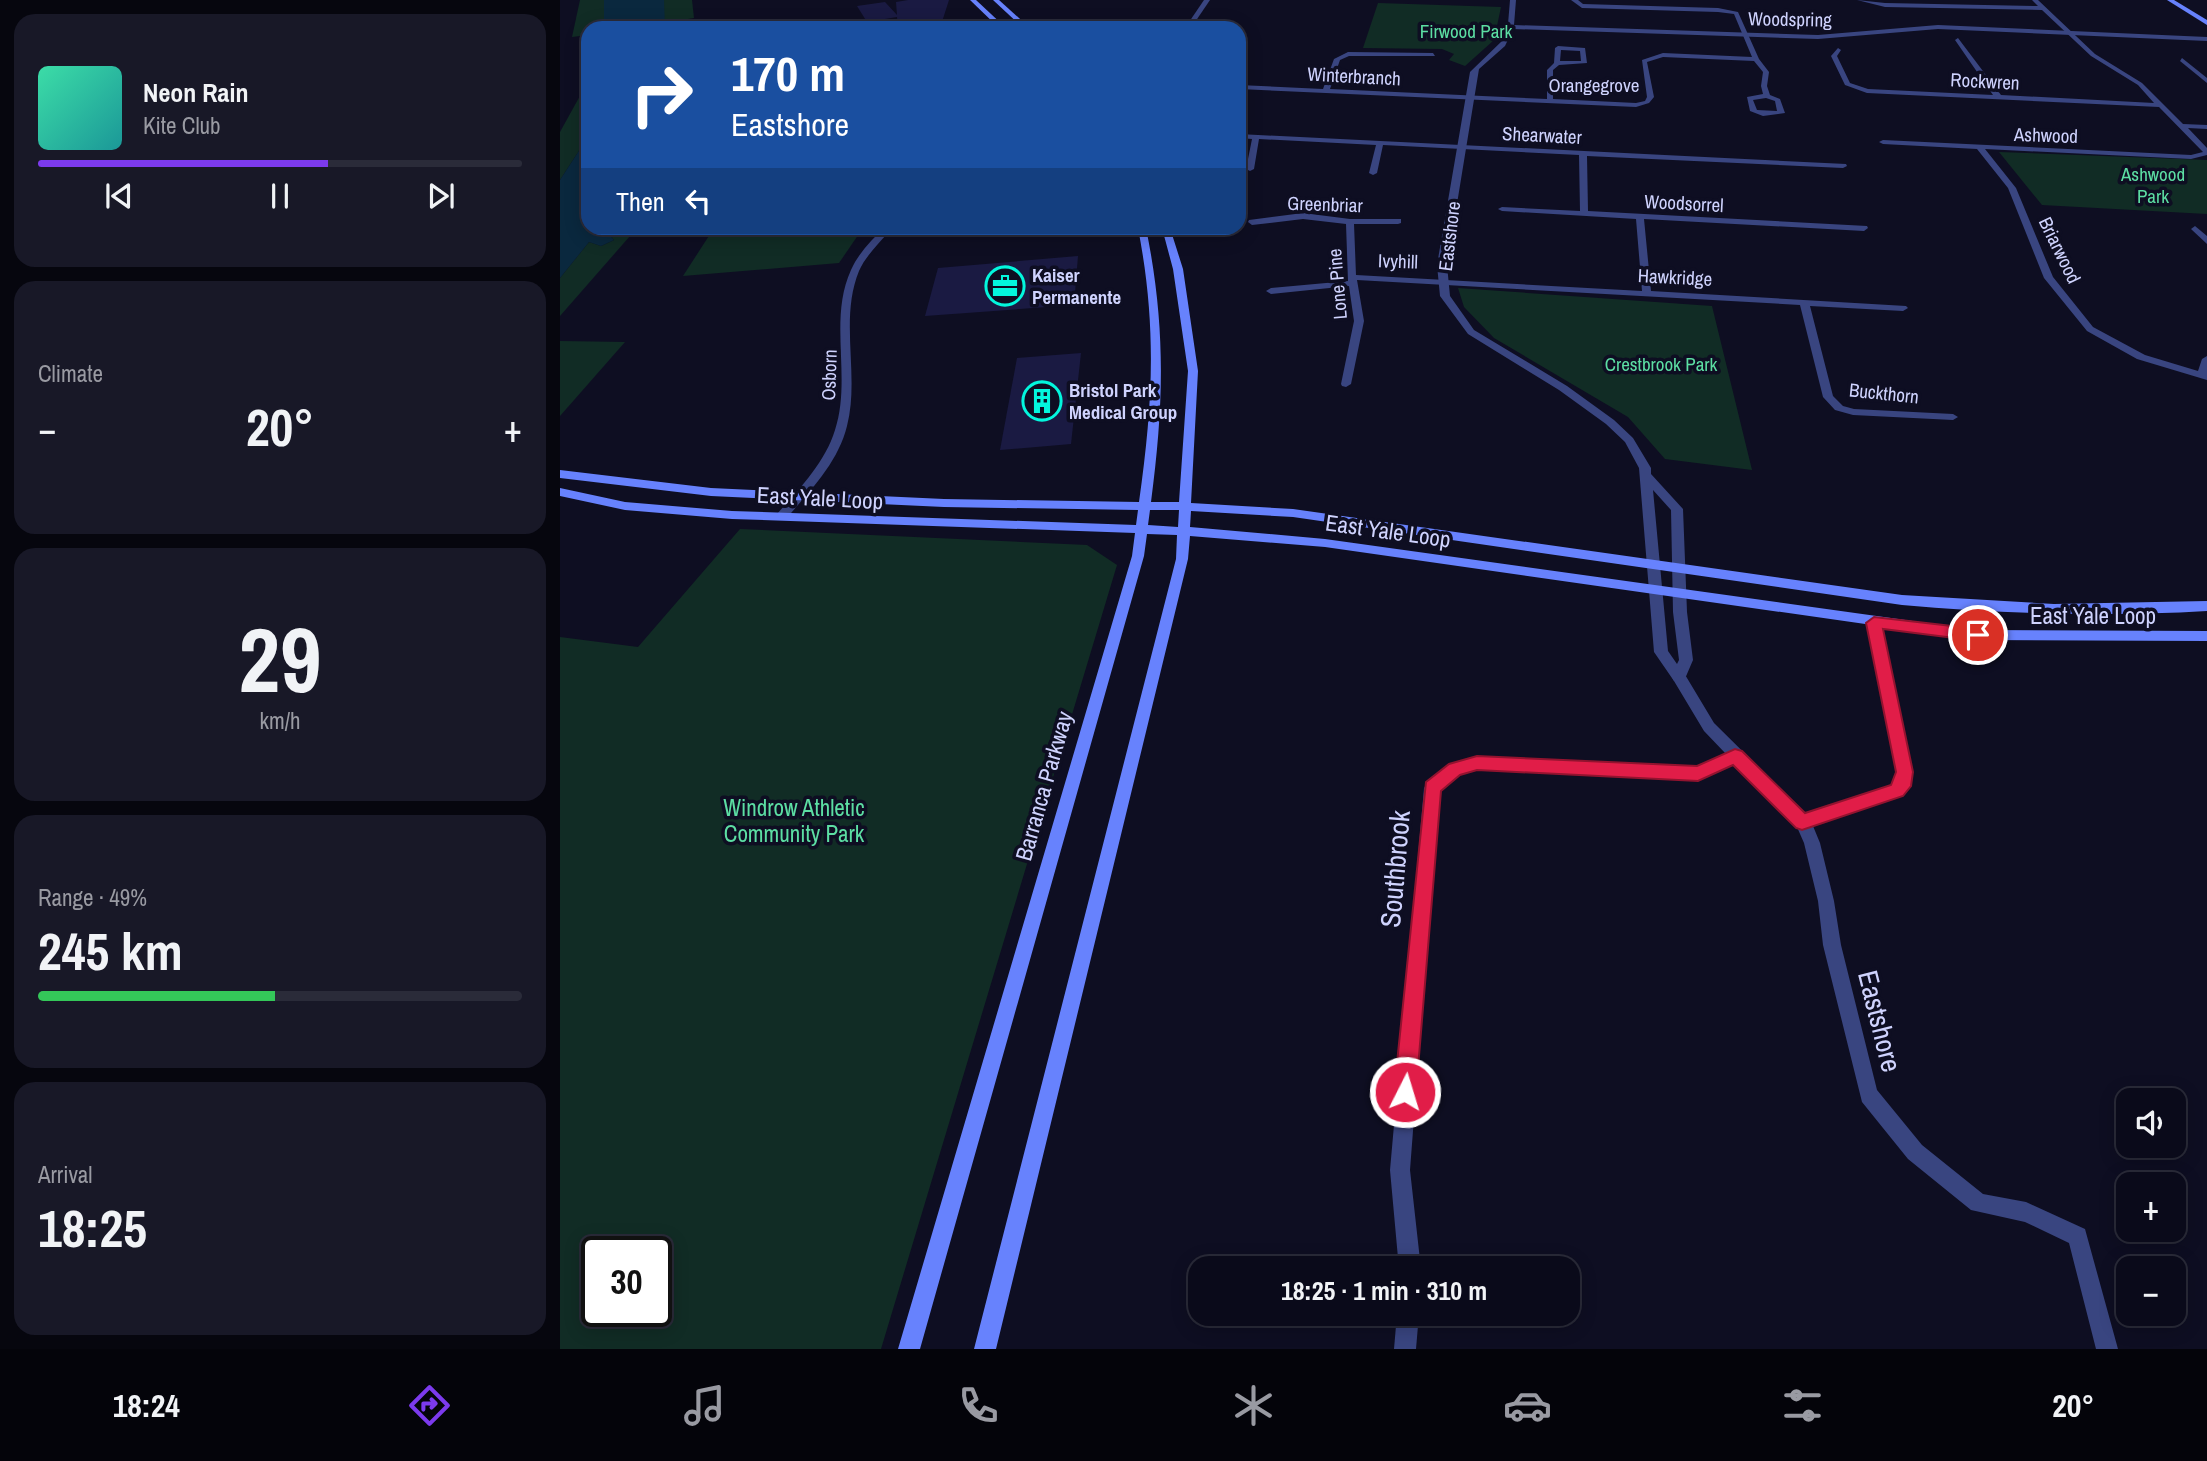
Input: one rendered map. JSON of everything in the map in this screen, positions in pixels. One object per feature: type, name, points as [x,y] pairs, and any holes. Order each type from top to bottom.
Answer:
[{"type":"main road","points":[[972,0],[995,21]]},
{"type":"main road","points":[[996,0],[1019,21]]},
{"type":"main road","points":[[2170,0],[2207,23]]},
{"type":"main road","points":[[2195,5],[2202,10]]},
{"type":"main road","name":"Barranca Parkway","points":[[909,1349],[1138,556],[1160,380],[1153,274],[1144,235]]},
{"type":"main road","points":[[985,1349],[1162,648],[1182,559],[1194,371],[1178,269],[1168,235]]},
{"type":"main road","name":"East Yale Loop","points":[[560,474],[638,485],[799,496],[944,503],[1186,506],[1306,514],[1972,607],[2154,610],[2207,606]]},
{"type":"main road","name":"East Yale Loop","points":[[560,492],[625,506],[781,517],[1185,531],[1325,543],[1657,589],[1874,623],[1978,635],[2034,638],[2207,636]]},
{"type":"street","points":[[1193,21],[1207,0]]},
{"type":"street","name":"Eastshore","points":[[1513,0],[1510,27],[1503,46],[1477,65],[1468,97],[1442,265],[1445,296],[1471,332],[1563,388],[1611,422],[1629,440],[1647,476],[1677,509],[1678,568],[1686,660],[1679,677]]},
{"type":"street","name":"Ashwood","points":[[1883,142],[2191,157],[2207,152],[2140,84],[2093,55],[2035,0]]},
{"type":"street","points":[[1574,1],[1582,6],[1730,11],[1738,15],[1756,59],[1766,72],[1764,86],[1768,96]]},
{"type":"street","points":[[1863,1],[2043,8]]},
{"type":"street","name":"Woodspring","points":[[1510,27],[1851,36],[1923,27],[2207,37]]},
{"type":"street","points":[[1958,40],[1999,97]]},
{"type":"street","points":[[1550,101],[1550,70],[1557,63],[1558,48],[1583,49],[1584,63],[1557,63]]},
{"type":"street","name":"Rockwren","points":[[1839,50],[1834,57],[1838,69],[1847,84],[1858,89],[2162,105]]},
{"type":"street","points":[[1326,90],[1337,59],[1348,54],[1433,55]]},
{"type":"street","name":"Orangegrove","points":[[1468,97],[1626,105],[1647,102],[1651,97],[1644,61],[1659,55],[1756,59]]},
{"type":"street","points":[[2182,60],[2207,81]]},
{"type":"street","name":"Winterbranch","points":[[1246,87],[1468,97]]},
{"type":"street","points":[[2187,129],[2207,127]]},
{"type":"street","points":[[2187,129],[2207,133]]},
{"type":"street","name":"Shearwater","points":[[1246,136],[1843,166]]},
{"type":"street","points":[[1250,169],[1256,137]]},
{"type":"street","points":[[1373,173],[1380,144]]},
{"type":"street","name":"Briarwood","points":[[1980,148],[2012,188],[2049,278],[2090,329],[2141,357],[2205,376]]},
{"type":"street","points":[[1583,153],[1584,212]]},
{"type":"street","name":"Woodsorrel","points":[[1502,209],[1864,228]]},
{"type":"street","name":"Greenbriar","points":[[1252,222],[1303,216],[1350,222],[1398,221]]},
{"type":"street","points":[[1640,217],[1647,293]]},
{"type":"street","name":"Lone Pine","points":[[1346,384],[1359,321],[1352,280],[1350,222]]},
{"type":"street","points":[[2194,229],[2207,240]]},
{"type":"street","name":"Osborn","points":[[781,517],[813,479],[841,431],[849,392],[848,308],[855,270],[881,235]]},
{"type":"street","name":"Ivyhill","points":[[1271,291],[1352,280],[1444,281]]},
{"type":"street","name":"Hawkridge","points":[[1444,281],[1903,308]]},
{"type":"street","name":"Buckthorn","points":[[1804,302],[1828,397],[1839,408],[1853,412],[1953,417]]},
{"type":"street","points":[[2205,376],[2207,359]]},
{"type":"street","name":"Eastshore","points":[[1647,476],[1661,652],[1709,727],[1735,757],[1802,822],[1812,843],[1826,901],[1832,945],[1869,1095],[1915,1152],[1978,1203],[2026,1212],[2078,1236],[2107,1349]]},
{"type":"street","points":[[1802,822],[1897,791],[1902,786],[1905,772],[1874,623]]},
{"type":"street","name":"Southbrook","points":[[1409,1256],[1400,1170],[1432,788],[1455,769],[1477,763],[1698,774],[1735,757]]},
{"type":"street","points":[[1405,1349],[1407,1326]]},
{"type":"green space","points":[[580,0],[604,0],[604,21],[581,21],[581,36],[572,37]]},
{"type":"green space","points":[[664,0],[692,0],[694,18],[664,21]]},
{"type":"green space","name":"Firwood Park","points":[[1378,3],[1501,7],[1494,40],[1465,66],[1449,60],[1454,54],[1442,49],[1363,48]]},
{"type":"green space","points":[[581,94],[581,148],[560,180],[560,132]]},
{"type":"green space","name":"Ashwood Park","points":[[1999,152],[2207,160],[2207,214],[2042,205]]},
{"type":"green space","points":[[609,235],[631,235],[560,316],[560,278],[589,242],[601,246],[614,240]]},
{"type":"green space","points":[[709,235],[858,235],[839,263],[683,276]]},
{"type":"green space","name":"Crestbrook Park","points":[[1458,288],[1712,306],[1752,470],[1665,459],[1628,417],[1494,338],[1464,307]]},
{"type":"green space","points":[[560,341],[625,342],[560,416]]},
{"type":"green space","name":"Windrow Athletic Community Park","points":[[740,529],[1087,545],[1117,565],[881,1349],[560,1349],[560,637],[638,647]]},
{"type":"water","points":[[604,0],[664,0],[665,21],[604,21]]},
{"type":"water","points":[[581,148],[581,235],[609,235],[614,240],[601,246],[589,242],[560,278],[560,180]]},
{"type":"building","points":[[949,0],[942,21],[897,21],[897,17],[866,21],[857,6],[885,2],[897,15],[896,2]]},
{"type":"building","name":"Kaiser Permanente","points":[[1078,256],[1074,305],[925,316],[938,268]]},
{"type":"building","name":"Bristol Park Medical Group","points":[[1081,353],[1071,444],[1000,450],[1017,358]]},
{"type":"place","name":"Kaiser Permanente","points":[[1005,286]]},
{"type":"place","name":"Bristol Park Medical Group","points":[[1042,401]]},
{"type":"route","points":[[1405,1092],[1432,788],[1455,769],[1477,763],[1698,774],[1735,757],[1802,822],[1897,791],[1905,779],[1874,623],[1978,635]]}]
